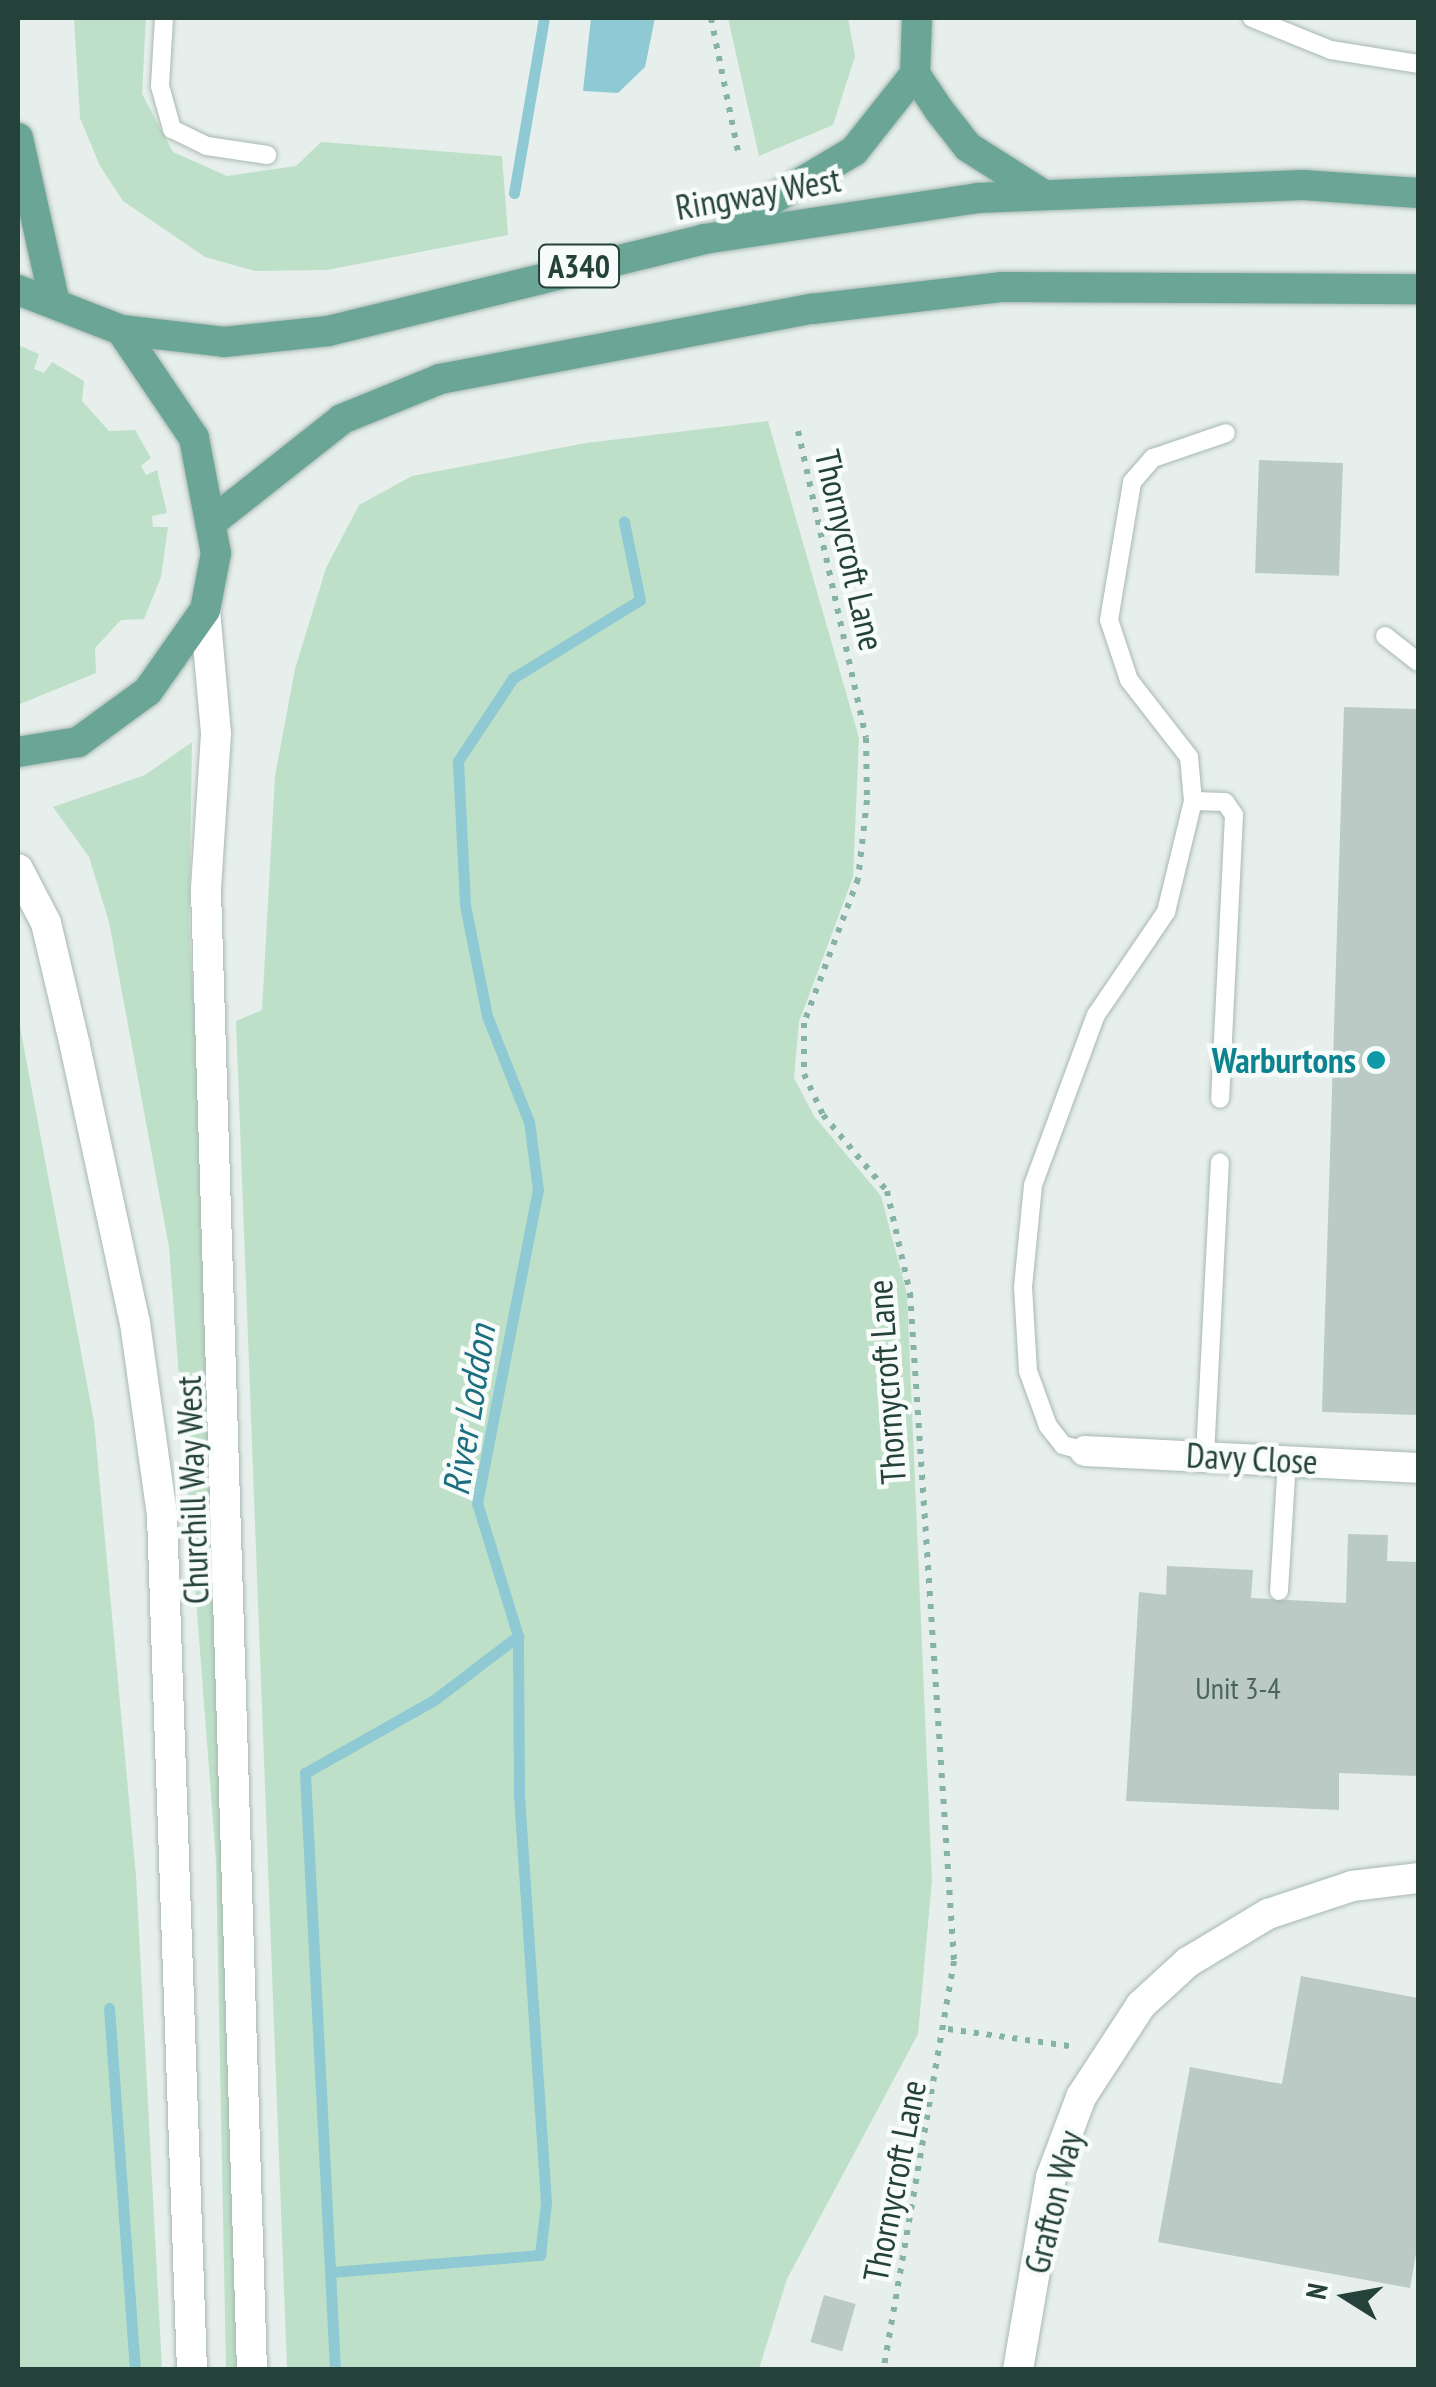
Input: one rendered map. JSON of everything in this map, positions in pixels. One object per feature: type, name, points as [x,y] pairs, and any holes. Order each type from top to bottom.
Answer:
[{"type":"main road","points":[[704,239],[854,151],[915,74],[917,18]]},
{"type":"main road","points":[[915,74],[968,147],[1039,192]]},
{"type":"main road","points":[[18,138],[55,303]]},
{"type":"main road","name":"Ringway West","points":[[18,290],[122,330],[224,342],[328,330],[704,239],[1039,192],[1303,185],[1418,193]]},
{"type":"main road","points":[[213,521],[342,419],[440,379],[812,309],[1001,287],[1418,289]]},
{"type":"main road","points":[[18,752],[78,742],[148,690],[205,610],[213,521],[182,412],[122,330]]},
{"type":"main road","name":"Churchill Way West","points":[[205,610],[216,734],[206,890],[252,2370]]},
{"type":"main road","name":"Churchill Way West","points":[[18,870],[46,923],[75,1046],[135,1323],[162,1516],[192,2370]]},
{"type":"main road","name":"Davy Close","points":[[1085,1451],[1418,1468]]},
{"type":"main road","name":"Grafton Way","points":[[1018,2370],[1051,2177],[1081,2097],[1141,2006],[1188,1962],[1268,1914],[1352,1886],[1418,1878]]},
{"type":"lane","points":[[164,18],[160,86],[172,128],[207,146],[267,155]]},
{"type":"lane","points":[[1252,18],[1330,50],[1418,64]]},
{"type":"lane","points":[[1085,1451],[1063,1445],[1048,1426],[1028,1371],[1022,1287],[1033,1184],[1096,1015],[1166,912],[1193,801],[1189,757],[1129,680],[1109,620],[1132,482],[1153,458],[1226,433]]},
{"type":"lane","points":[[1384,636],[1418,662]]},
{"type":"lane","points":[[1193,801],[1225,802],[1234,815],[1220,1100]]},
{"type":"lane","points":[[1206,1456],[1220,1162]]},
{"type":"lane","points":[[1279,1591],[1288,1459]]},
{"type":"path","points":[[710,18],[739,156]]},
{"type":"path","name":"Thornycroft Lane","points":[[798,431],[866,738],[867,800],[858,879],[804,1022],[804,1074],[822,1116],[886,1191],[910,1293],[954,1961],[948,2030],[883,2370]]},
{"type":"path","points":[[948,2030],[1109,2050]]},
{"type":"green space","points":[[74,18],[146,18],[142,94],[173,152],[227,176],[296,166],[321,142],[502,156],[508,235],[327,270],[255,271],[205,257],[123,201],[100,166],[80,118]]},
{"type":"green space","points":[[728,18],[848,18],[855,56],[833,125],[759,156]]},
{"type":"green space","points":[[18,345],[39,354],[34,369],[44,373],[52,362],[84,381],[82,401],[109,431],[135,430],[151,458],[141,466],[146,475],[157,470],[167,513],[152,516],[153,527],[168,527],[161,577],[144,619],[121,620],[95,648],[96,673],[20,704]]},
{"type":"green space","points":[[768,421],[859,738],[853,877],[799,1022],[794,1078],[814,1116],[881,1196],[907,1294],[932,1880],[918,2034],[787,2279],[759,2369],[287,2369],[236,1021],[262,1010],[275,776],[295,669],[326,568],[359,505],[412,476],[586,443]]},
{"type":"green space","points":[[192,742],[189,927],[206,1207],[241,2369],[226,2369],[216,1860],[169,1247],[109,922],[89,857],[53,807],[145,775]]},
{"type":"green space","points":[[18,1016],[94,1421],[136,1876],[162,2369],[18,2369]]},
{"type":"water","points":[[591,18],[655,18],[645,67],[618,93],[583,91]]},
{"type":"building","points":[[1259,460],[1343,463],[1339,576],[1255,573]]},
{"type":"building","name":"Warburtons","points":[[1344,707],[1418,709],[1418,1415],[1322,1412]]},
{"type":"building","points":[[1348,1534],[1388,1535],[1387,1561],[1418,1562],[1418,1776],[1339,1773],[1339,1810],[1126,1801],[1139,1592],[1166,1595],[1167,1566],[1253,1570],[1251,1598],[1346,1603]]},
{"type":"building","points":[[1301,1976],[1418,1998],[1418,2242],[1410,2288],[1158,2242],[1190,2067],[1282,2084]]},
{"type":"building","points":[[824,2295],[856,2304],[842,2351],[810,2342]]},
{"type":"waterway","name":"River Loddon","points":[[514,193],[544,18]]},
{"type":"waterway","name":"River Loddon","points":[[332,2272],[540,2255],[546,2202],[519,1792],[518,1636],[477,1503],[538,1190],[529,1122],[487,1016],[465,905],[458,761],[513,678],[640,600],[624,522]]},
{"type":"waterway","points":[[335,2370],[305,1773],[434,1700],[518,1636]]},
{"type":"waterway","points":[[109,2008],[135,2370]]},
{"type":"place","name":"Warburtons","points":[[1376,1060]]}]
